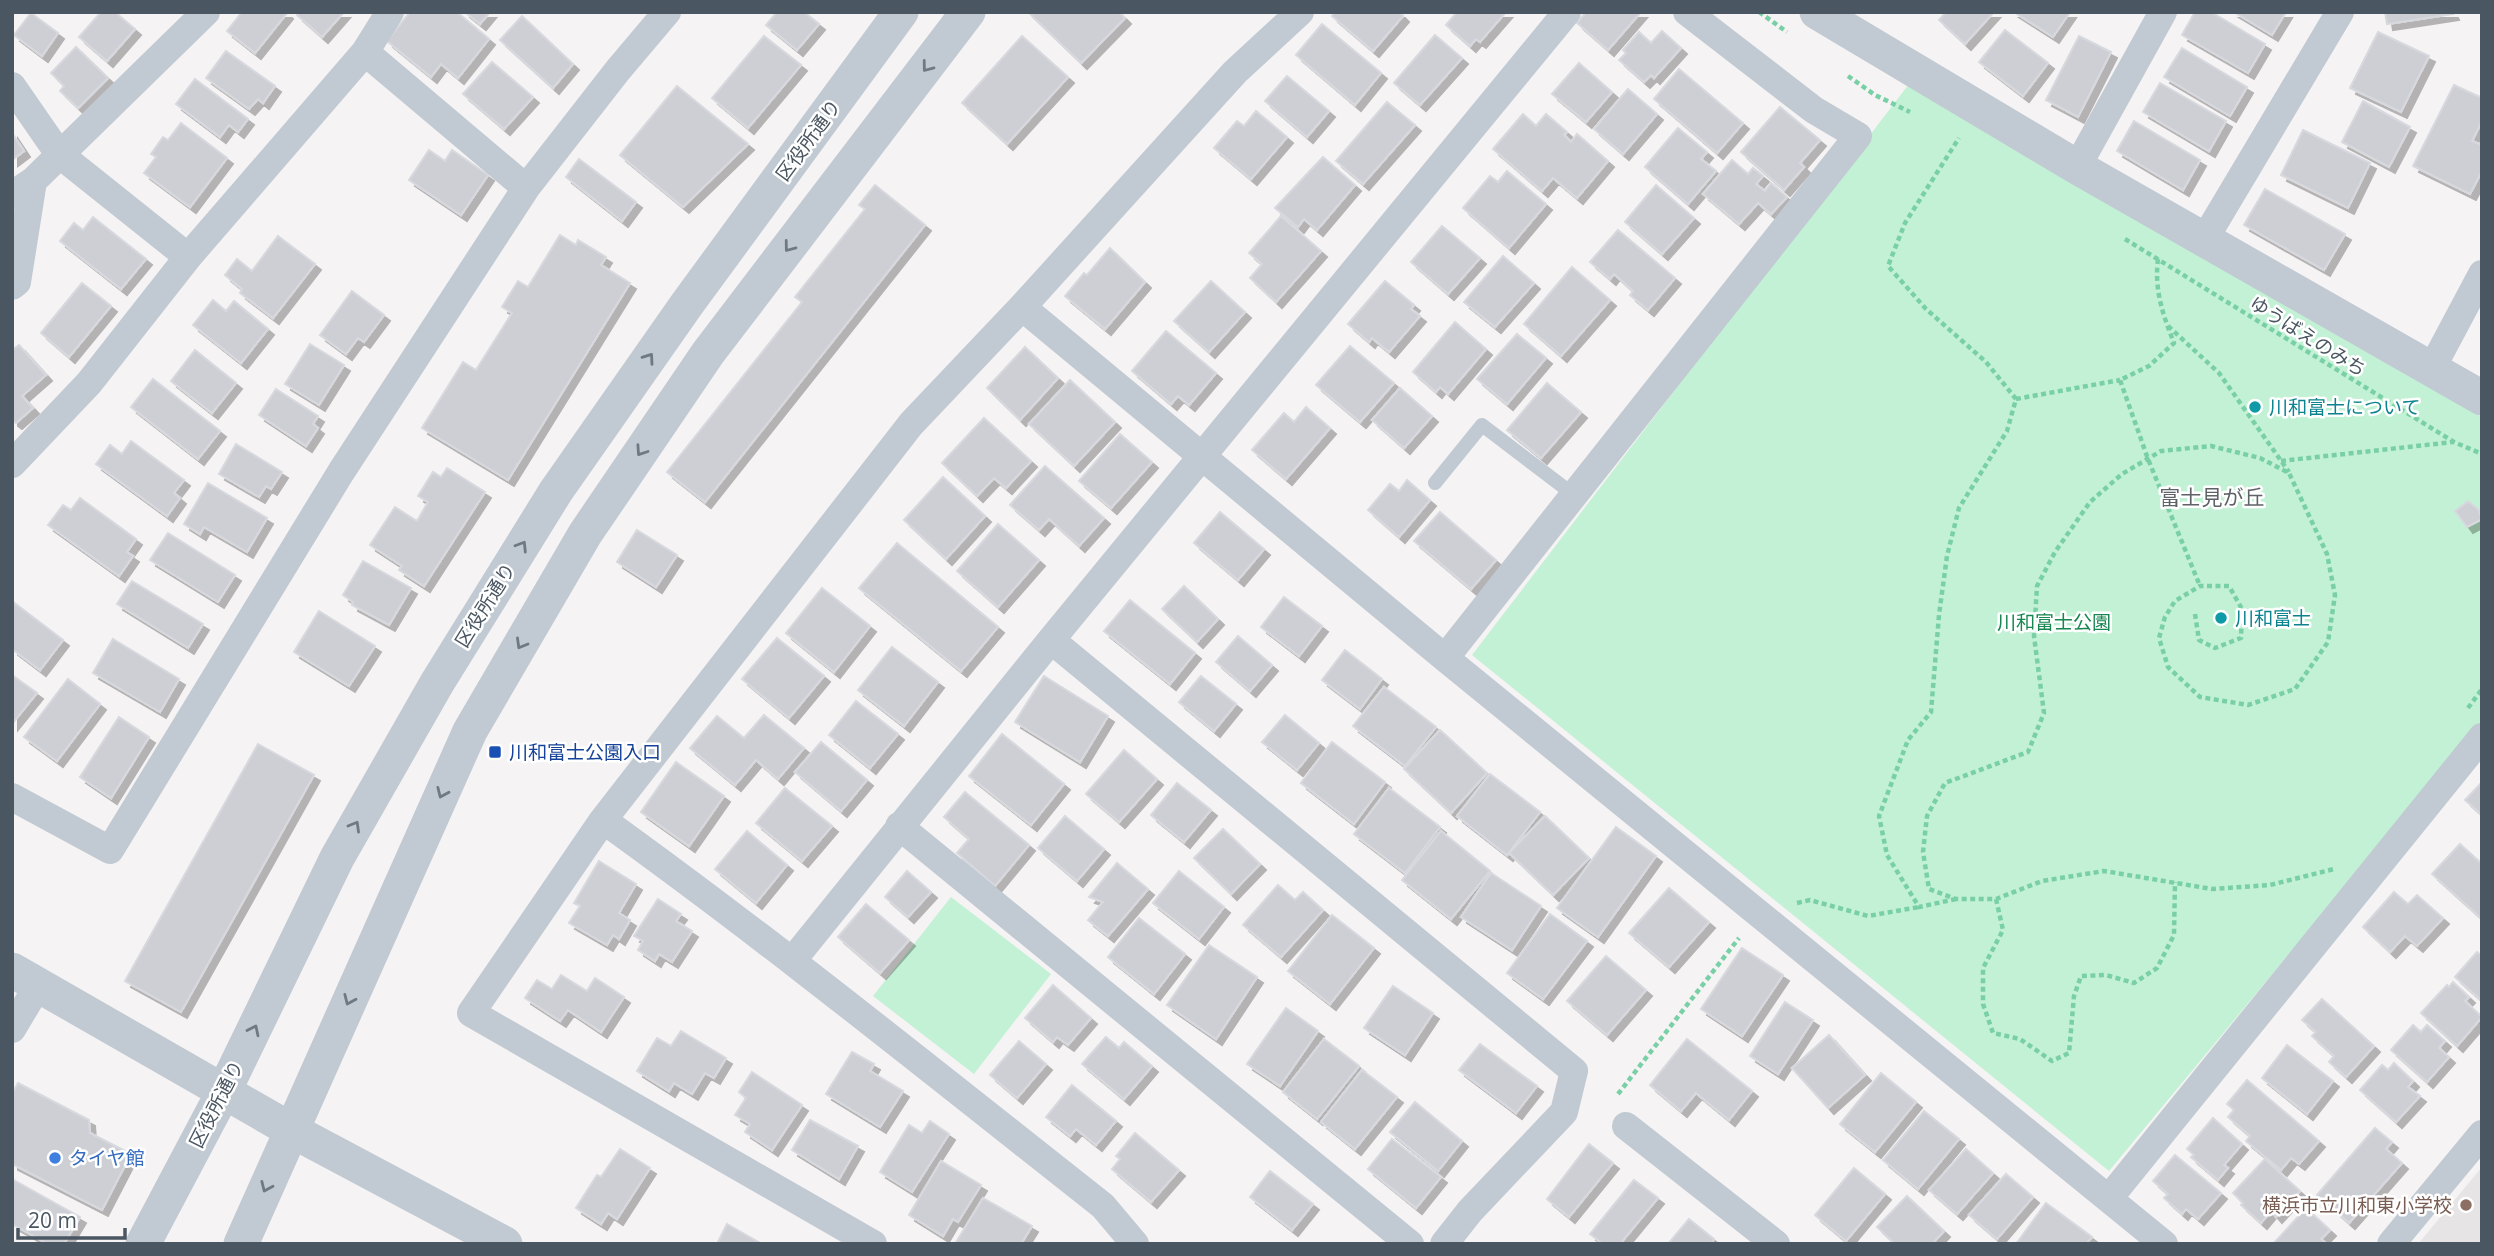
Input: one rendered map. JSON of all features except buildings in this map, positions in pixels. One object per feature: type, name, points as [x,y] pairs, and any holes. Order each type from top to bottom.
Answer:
[{"type":"street","points":[[12,286],[17,282],[23,188],[206,12]]},
{"type":"street","points":[[12,464],[89,383],[188,257],[365,52],[390,12]]},
{"type":"street","points":[[12,797],[110,849],[341,472],[526,188],[667,12]]},
{"type":"street","name":"区役所通り","points":[[143,1244],[224,1091],[337,858],[437,684],[549,503],[687,304],[901,12]]},
{"type":"street","points":[[241,1244],[470,730],[585,534],[708,353],[968,12]]},
{"type":"street","points":[[873,1244],[471,1013],[603,820],[911,424],[1022,307],[1235,72],[1300,12]]},
{"type":"street","points":[[792,961],[1051,640],[1567,12]]},
{"type":"street","points":[[1445,658],[1858,136],[1814,110],[1687,12]]},
{"type":"street","points":[[1817,12],[2077,167],[2482,398]]},
{"type":"street","points":[[2077,167],[2163,12]]},
{"type":"street","points":[[2204,240],[2340,12]]},
{"type":"street","points":[[365,52],[526,188]]},
{"type":"street","points":[[12,86],[59,154],[188,257]]},
{"type":"street","points":[[2432,368],[2482,274]]},
{"type":"street","points":[[1022,307],[1445,658],[2110,1197],[2164,1244]]},
{"type":"street","points":[[1051,640],[1574,1072],[1564,1112],[1470,1211],[1444,1244]]},
{"type":"street","points":[[2110,1197],[2482,737]]},
{"type":"street","points":[[603,820],[698,888],[1103,1206],[1135,1244]]},
{"type":"street","points":[[900,826],[1410,1244]]},
{"type":"street","points":[[12,1029],[26,977],[291,1130],[505,1244]]},
{"type":"street","points":[[1626,1126],[1776,1244]]},
{"type":"street","points":[[2391,1244],[2482,1134]]},
{"type":"lane","points":[[1435,483],[1482,425],[1574,495]]},
{"type":"path","points":[[1959,137],[1905,223],[1888,267],[1926,309],[1986,362],[2016,399]]},
{"type":"path","name":"ゆうばえのみち","points":[[2167,326],[2155,279],[2158,259],[2454,442],[2482,454]]},
{"type":"path","points":[[2016,399],[2120,380],[2148,366],[2174,343],[2167,326]]},
{"type":"path","points":[[2167,326],[2219,373],[2289,473],[2327,554],[2335,595],[2328,642],[2295,689],[2248,705],[2200,697],[2168,667],[2159,638],[2165,617],[2175,601],[2200,586],[2229,586],[2242,609],[2241,638],[2215,648],[2199,640],[2195,614]]},
{"type":"path","points":[[2120,380],[2148,459],[2200,586]]},
{"type":"path","points":[[1919,907],[1887,855],[1879,816],[1908,740],[1931,712],[1938,615],[1947,556],[1959,508],[2007,430],[2016,399]]},
{"type":"path","points":[[2280,461],[2454,442]]},
{"type":"path","points":[[1956,899],[1929,889],[1923,852],[1927,816],[1945,783],[2028,752],[2044,713],[2034,636],[2037,586],[2055,552],[2090,502],[2122,474],[2161,451],[2211,446],[2260,458],[2289,473]]},
{"type":"path","points":[[2467,710],[2482,689]]},
{"type":"path","points":[[1616,1096],[1759,912],[1810,901],[1868,916],[1956,899],[1996,899],[2042,881],[2104,871],[2212,889],[2270,885],[2344,866]]},
{"type":"path","points":[[1996,899],[2003,930],[1983,968],[1983,1004],[1993,1033],[2020,1039],[2052,1061],[2070,1053],[2074,996],[2081,976],[2106,975],[2134,983],[2157,968],[2174,935],[2175,882]]},
{"type":"shaded area","name":"横浜市立川和東小学校","points":[[2482,1167],[2482,1244],[2418,1244]]},
{"type":"green space","name":"川和富士公園","points":[[1909,84],[2482,417],[2482,721],[2109,1171],[1472,655]]},
{"type":"green space","points":[[951,897],[1051,974],[974,1074],[873,996]]},
{"type":"place","name":"川和富士について","points":[[2255,407]]},
{"type":"place","name":"川和富士","points":[[2221,618]]},
{"type":"place","name":"川和富士公園入口","points":[[495,752]]},
{"type":"place","name":"タイヤ館","points":[[55,1158]]},
{"type":"place","name":"横浜市立川和東小学校","points":[[2466,1205]]},
{"type":"district","name":"富士見が丘","points":[[2212,497]]}]
